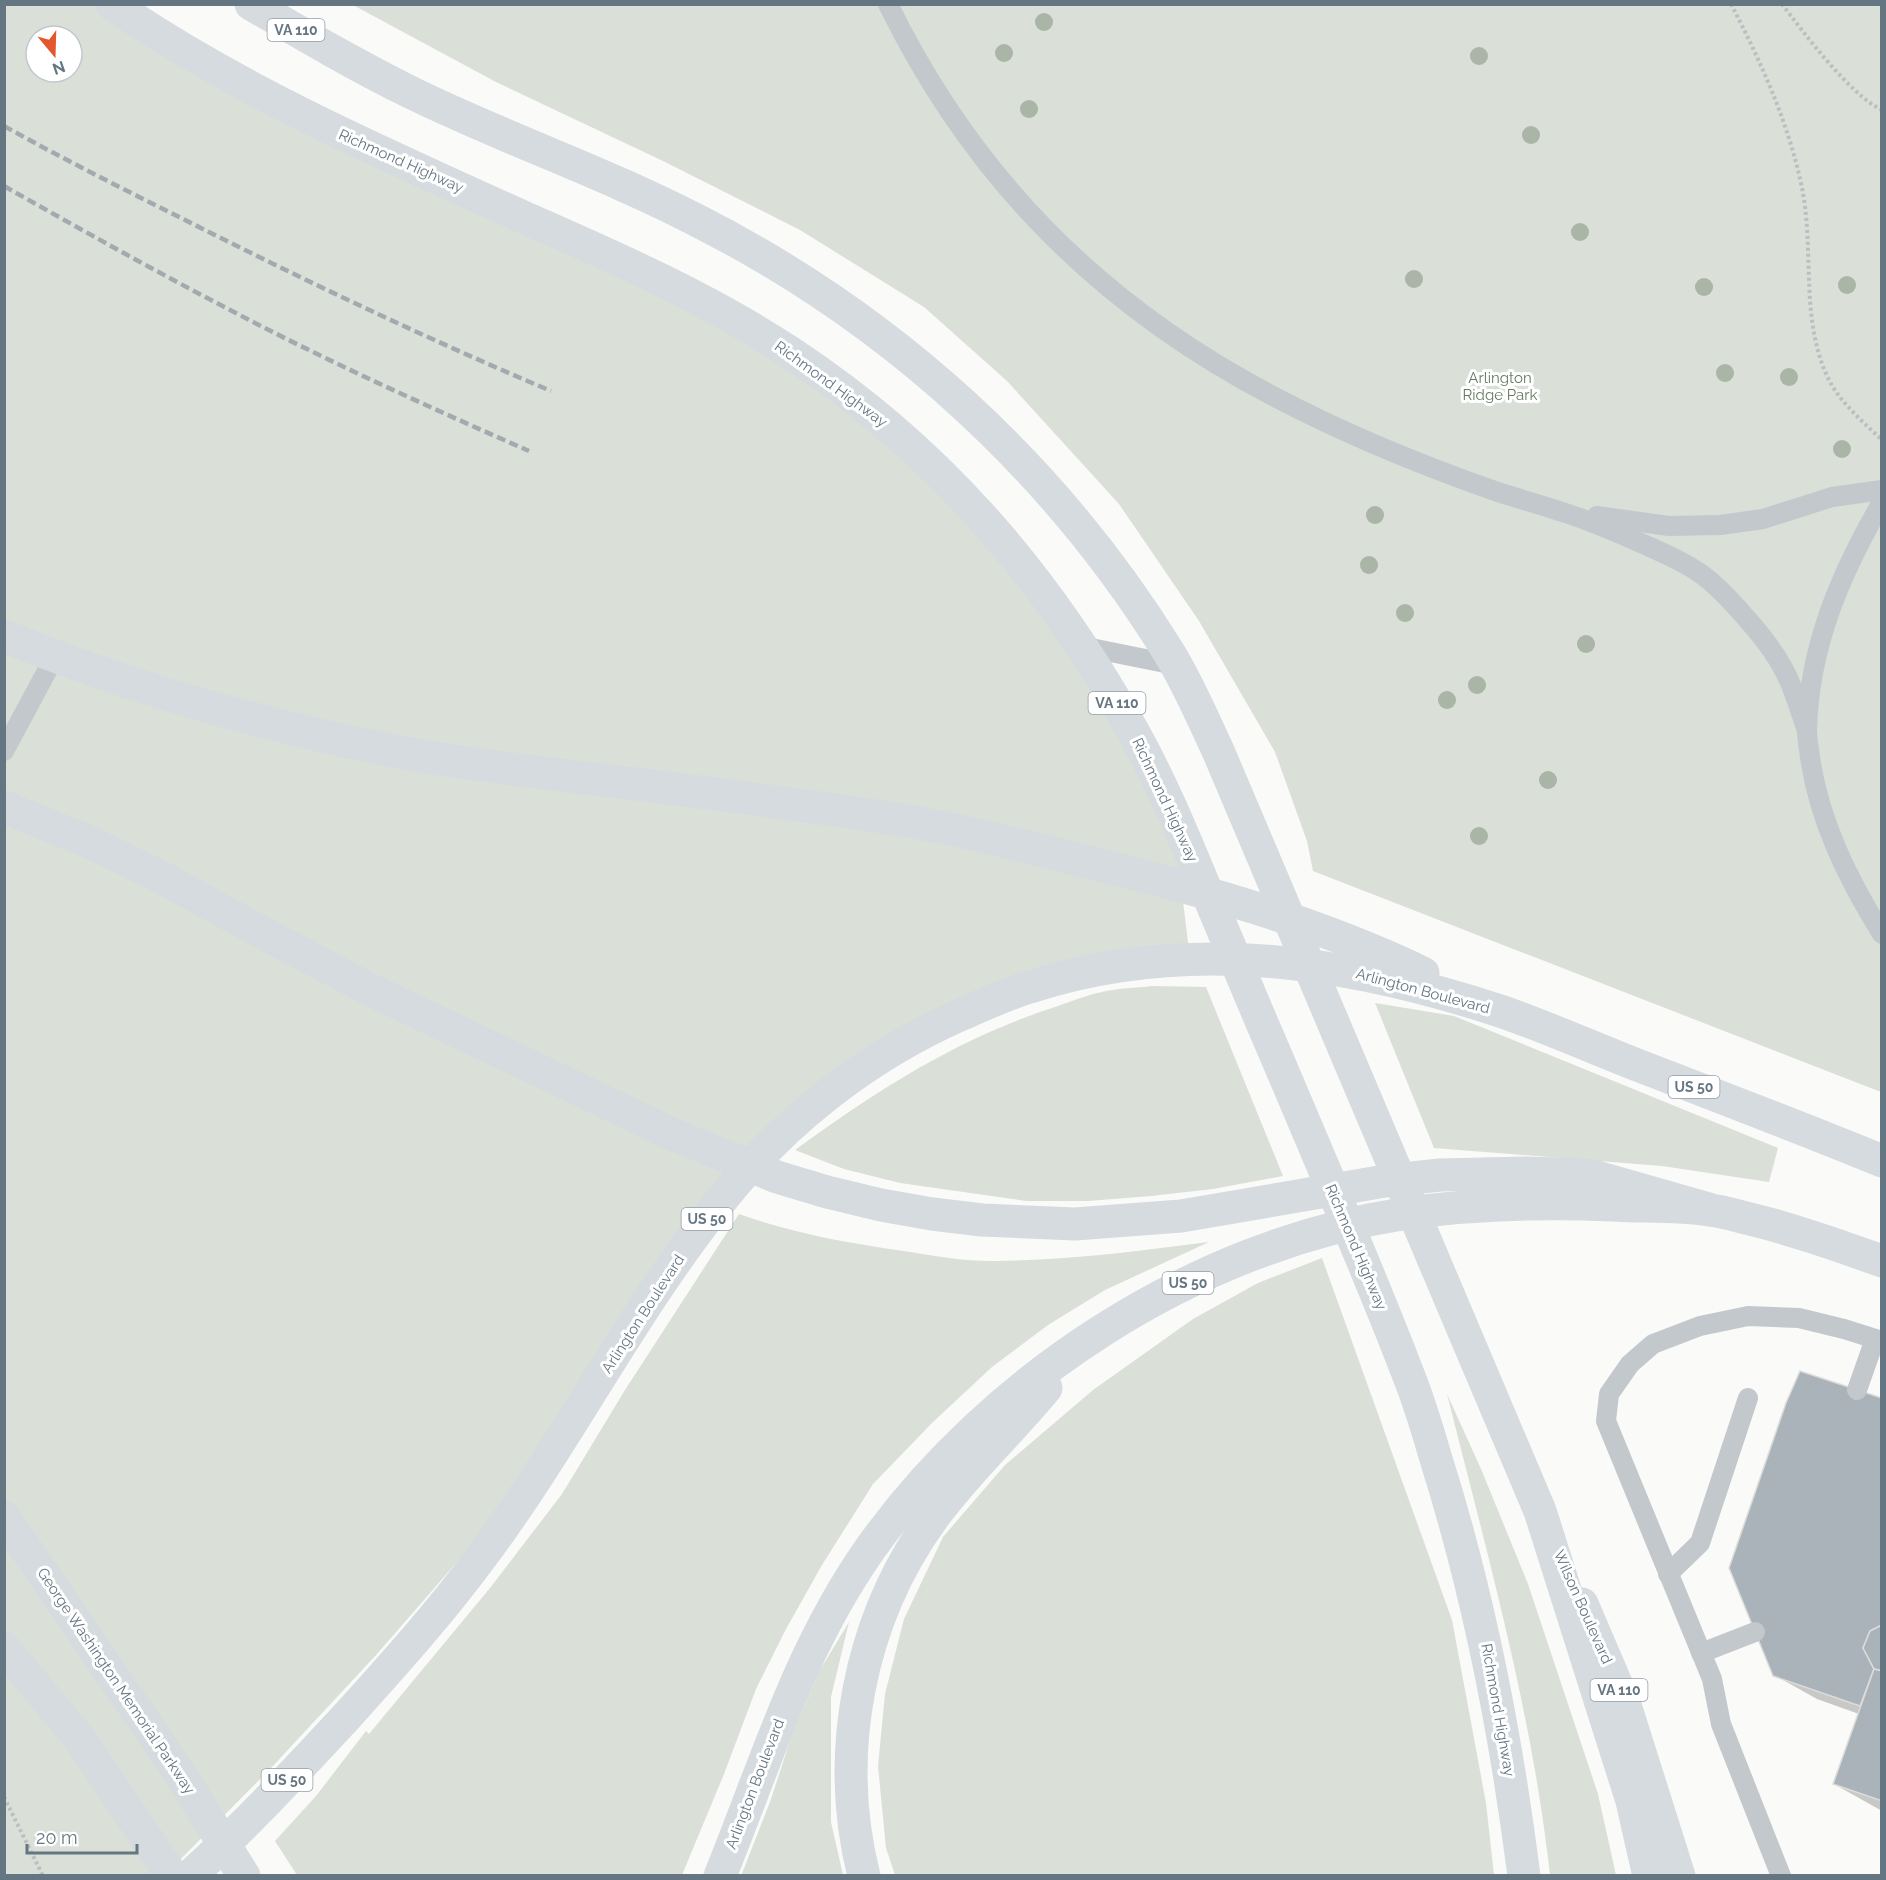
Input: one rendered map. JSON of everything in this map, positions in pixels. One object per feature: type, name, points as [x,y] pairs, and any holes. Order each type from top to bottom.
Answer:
[{"type":"main road","name":"Richmond Highway","points":[[112,4],[218,71],[284,106],[349,138],[651,274],[723,310],[795,355],[870,409],[927,459],[986,519],[1028,570],[1081,646],[1128,722],[1172,810],[1415,1391],[1456,1522],[1489,1655],[1514,1800],[1524,1875]]},
{"type":"main road","name":"VA 110","points":[[251,4],[411,93],[700,222],[834,301],[890,340],[1002,440],[1096,547],[1127,590],[1175,665],[1219,753],[1540,1511]]},
{"type":"main road","points":[[282,4],[341,56]]},
{"type":"main road","points":[[4,636],[55,656],[200,704],[266,723],[349,742],[481,765],[896,819],[985,836],[1151,878],[1266,913],[1396,970]]},
{"type":"main road","points":[[4,807],[85,840],[159,876],[371,990],[618,1108],[724,1156],[777,1177],[881,1205],[982,1220],[1075,1224],[1181,1216],[1385,1181],[1482,1173],[1590,1175],[1709,1209]]},
{"type":"main road","name":"Arlington Boulevard","points":[[190,1875],[258,1811],[379,1681],[478,1561],[557,1447],[676,1260],[720,1202],[767,1148],[805,1113],[847,1080],[893,1049],[939,1024],[980,1006],[1029,987],[1081,974],[1127,965],[1190,959],[1285,962],[1324,967],[1396,970],[1881,1161]]},
{"type":"main road","name":"Arlington Boulevard","points":[[720,1875],[801,1670],[836,1605],[869,1551],[902,1508],[979,1426],[1024,1386],[1083,1343],[1124,1317],[1217,1269],[1300,1239],[1399,1215],[1497,1205],[1582,1204],[1709,1209],[1774,1225],[1881,1260]]},
{"type":"main road","points":[[864,1875],[851,1790],[854,1721],[866,1659],[892,1587],[926,1528],[962,1481],[1015,1425],[1083,1343]]},
{"type":"main road","points":[[1540,1511],[1632,1801],[1649,1875]]},
{"type":"main road","name":"Wilson Boulevard","points":[[1540,1511],[1624,1702],[1679,1875]]},
{"type":"main road","name":"George Washington Memorial Parkway","points":[[4,1517],[176,1768],[244,1875]]},
{"type":"main road","points":[[4,1648],[80,1739],[172,1875]]},
{"type":"lane","points":[[888,4],[944,104],[988,166],[1048,235],[1120,299],[1159,327],[1225,369],[1352,435],[1496,491],[1615,531],[1659,551],[1702,575],[1720,590],[1765,640],[1781,664],[1792,687],[1807,731],[1814,787],[1832,837],[1854,889],[1881,934]]},
{"type":"lane","points":[[1561,511],[1670,526],[1713,526],[1752,521],[1832,497],[1881,490]]},
{"type":"lane","points":[[1807,731],[1815,666],[1827,615],[1854,552],[1881,502]]},
{"type":"lane","points":[[1081,646],[1175,665]]},
{"type":"lane","points":[[4,751],[55,656]]},
{"type":"lane","points":[[1781,1875],[1721,1724],[1712,1679],[1606,1421],[1609,1394],[1630,1364],[1653,1344],[1700,1326],[1748,1316],[1799,1318],[1878,1340],[1857,1390]]},
{"type":"lane","points":[[1668,1574],[1700,1543],[1748,1398]]},
{"type":"lane","points":[[1701,1653],[1755,1632]]},
{"type":"path","points":[[1731,4],[1761,67],[1798,169],[1805,208],[1813,323],[1819,352],[1830,381],[1841,398],[1881,440]]},
{"type":"path","points":[[1782,4],[1804,34],[1851,87],[1881,110]]},
{"type":"path","points":[[4,1797],[43,1875]]},
{"type":"green space","points":[[5,5],[112,5],[723,310],[986,519],[1172,810],[1190,959],[1029,987],[805,1113],[557,1447],[377,1654],[271,1768],[165,1875],[5,1876]]},
{"type":"green space","name":"Arlington Ridge Park","points":[[353,5],[1881,5],[1881,1092],[1313,871],[1307,841],[1275,752],[1199,621],[1119,504],[1007,381],[924,307],[800,230],[663,161],[496,82]]},
{"type":"green space","points":[[1152,986],[1206,987],[1283,1176],[1213,1189],[1151,1196],[1088,1201],[1026,1201],[900,1183],[844,1169],[795,1150],[857,1106],[920,1067],[987,1033],[1091,995]]},
{"type":"green space","points":[[1375,1003],[1454,1016],[1778,1148],[1769,1182],[1662,1166],[1434,1148]]},
{"type":"green space","points":[[739,1214],[779,1227],[841,1241],[975,1261],[1078,1257],[1209,1242],[1105,1290],[1048,1325],[992,1367],[933,1422],[873,1484],[822,1565],[756,1689],[682,1875],[297,1875],[275,1841],[316,1796],[366,1731],[369,1734],[490,1588],[562,1494],[625,1390]]},
{"type":"green space","points":[[1322,1258],[1452,1620],[1486,1803],[1494,1875],[895,1875],[886,1848],[878,1766],[885,1694],[904,1619],[943,1537],[1005,1465],[1093,1390],[1193,1319],[1258,1283]]},
{"type":"green space","points":[[1447,1394],[1481,1469],[1528,1584],[1598,1794],[1616,1875],[1550,1875],[1532,1753],[1520,1693]]},
{"type":"green space","points":[[849,1622],[831,1697],[831,1822],[843,1875],[741,1876],[770,1802],[792,1735],[820,1670]]},
{"type":"building","points":[[1800,1371],[1882,1398],[1882,1625],[1870,1631],[1863,1648],[1874,1669],[1860,1706],[1773,1676],[1729,1568],[1786,1403]]},
{"type":"building","points":[[1882,1625],[1882,1671],[1874,1669],[1863,1648],[1870,1631]]},
{"type":"building","points":[[1874,1669],[1882,1671],[1882,1801],[1833,1784]]},
{"type":"railway","points":[[4,126],[99,177],[283,269],[416,332],[551,391]]},
{"type":"railway","points":[[4,186],[269,330],[379,384],[529,451]]}]
